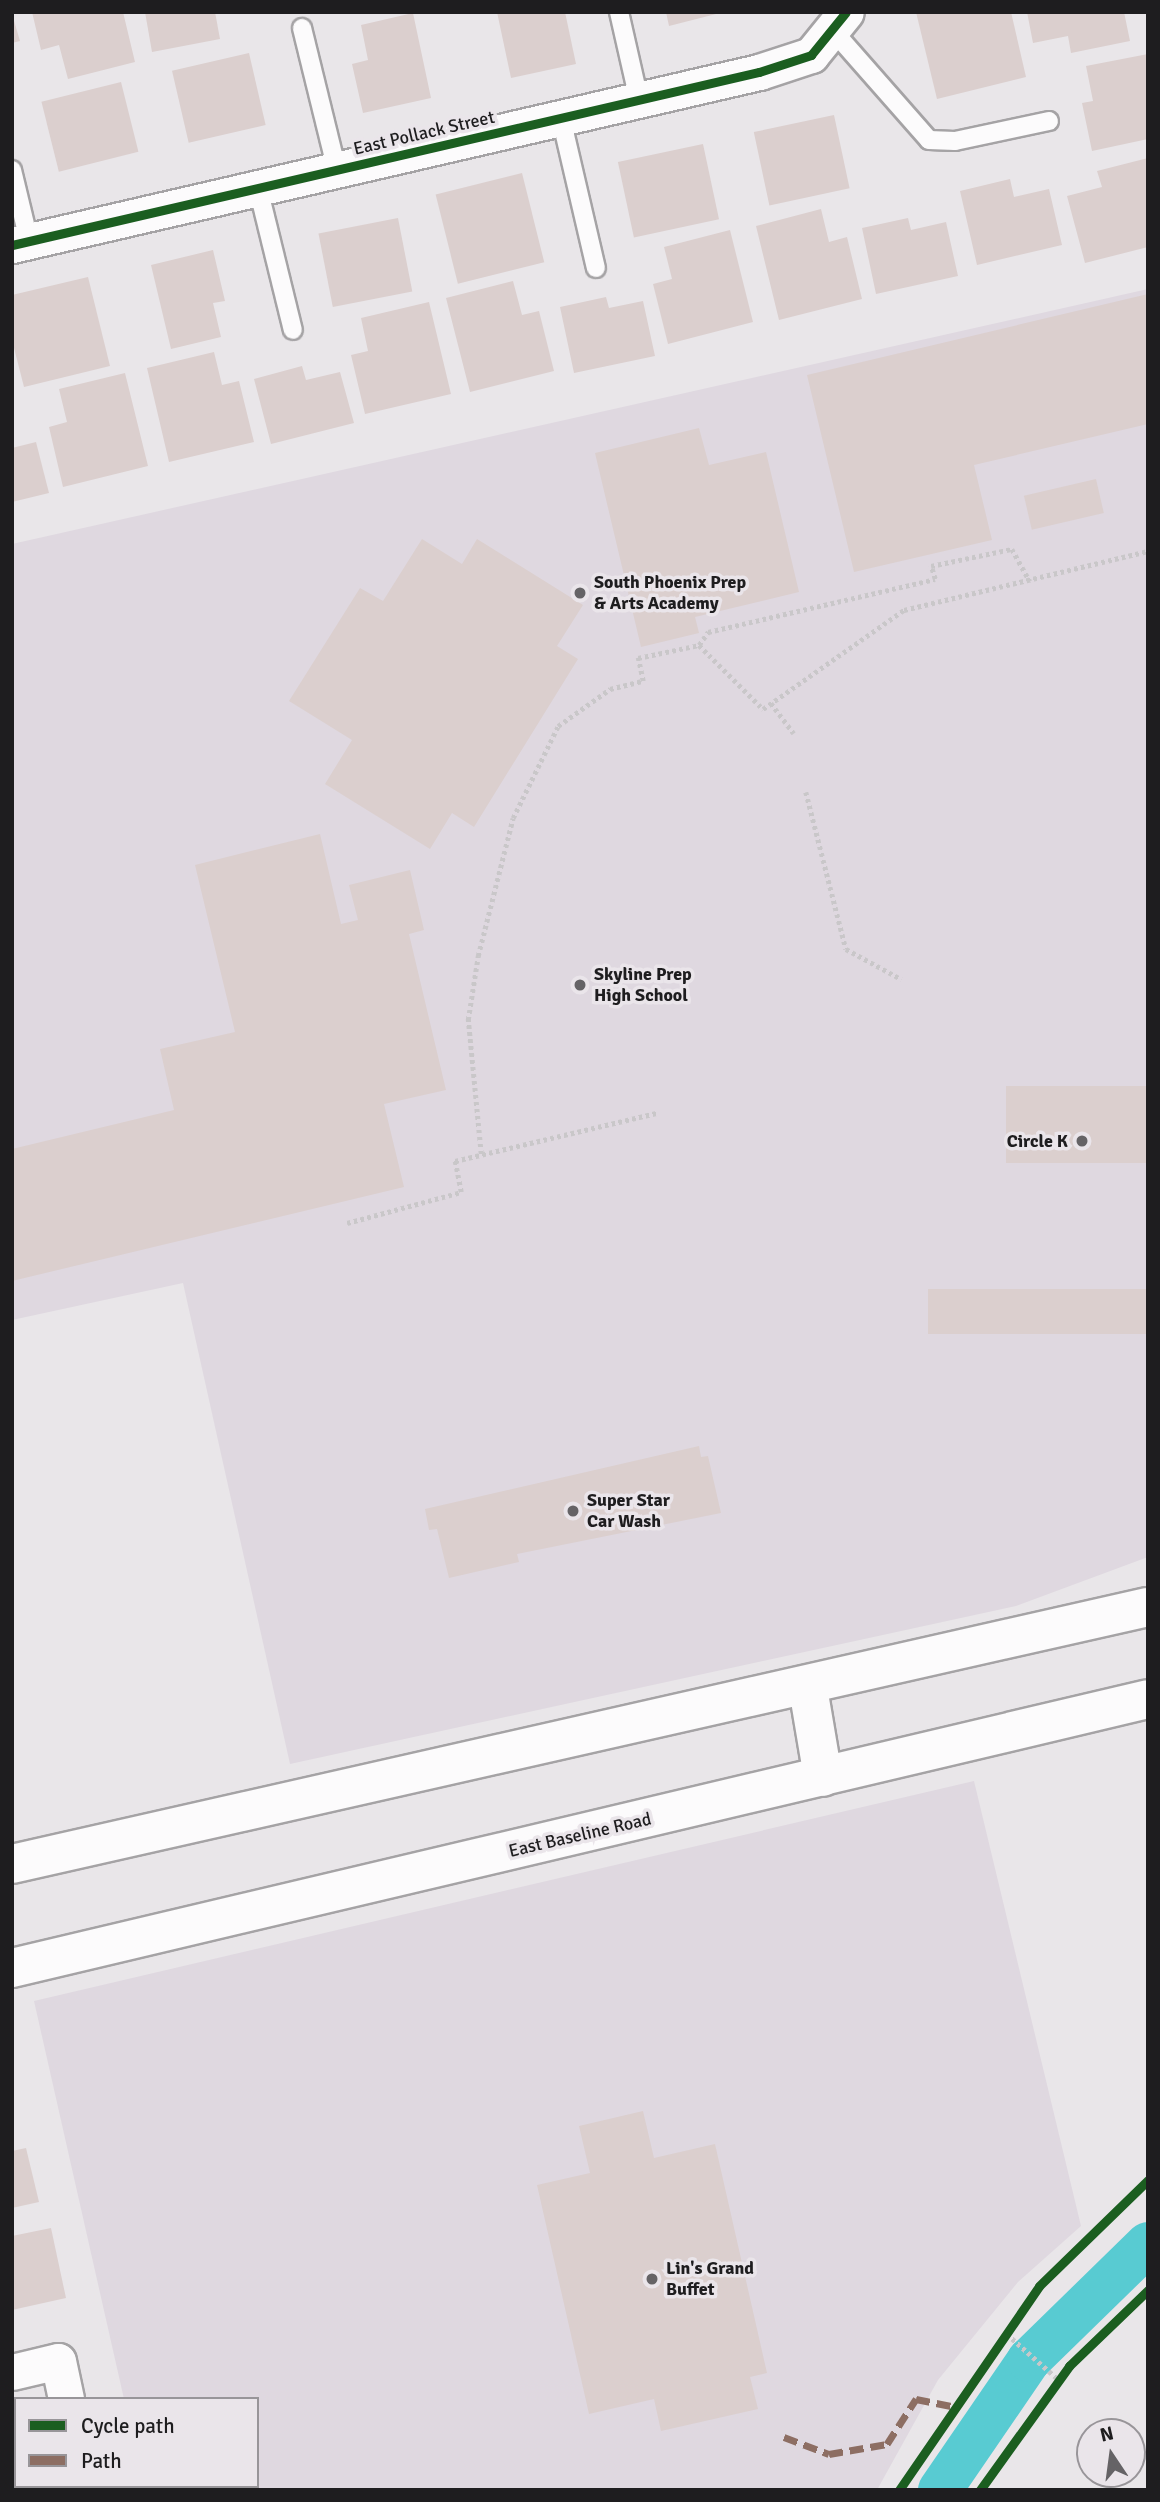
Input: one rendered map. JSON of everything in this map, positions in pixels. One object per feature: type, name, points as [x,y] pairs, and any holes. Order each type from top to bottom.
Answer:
[{"type":"main road","points":[[12,1864],[808,1688],[1148,1607]]},
{"type":"main road","points":[[808,1688],[823,1777]]},
{"type":"main road","name":"East Baseline Road","points":[[12,1968],[1148,1699]]},
{"type":"street","name":"East Pollack Street","points":[[21,243],[639,100],[798,59],[840,23]]},
{"type":"street","points":[[12,2372],[58,2361],[66,2397]]},
{"type":"lane","points":[[619,12],[639,100]]},
{"type":"lane","points":[[840,23],[929,140],[955,141],[1049,121]]},
{"type":"lane","points":[[302,28],[337,170]]},
{"type":"lane","points":[[561,118],[596,268]]},
{"type":"lane","points":[[12,170],[21,243]]},
{"type":"lane","points":[[258,188],[293,330]]},
{"type":"path","points":[[481,1154],[468,1020],[478,956],[513,818],[558,726],[610,689],[643,681],[638,658],[699,645],[708,632],[935,579],[931,566],[1012,549],[1030,581]]},
{"type":"path","points":[[699,645],[763,709],[904,610],[1148,551]]},
{"type":"path","points":[[771,703],[794,733]]},
{"type":"path","points":[[806,792],[846,949],[901,979]]},
{"type":"path","points":[[347,1223],[461,1192],[455,1161],[656,1113]]},
{"type":"path","points":[[999,2344],[1013,2324]]},
{"type":"path","points":[[1007,2334],[1059,2380]]},
{"type":"path","points":[[1051,2391],[1069,2366]]},
{"type":"shaded area","points":[[1148,289],[1148,1557],[1016,1606],[290,1764],[183,1283],[12,1320],[12,544]]},
{"type":"shaded area","points":[[974,1781],[1081,2226],[1018,2282],[938,2380],[877,2490],[144,2490],[259,2488],[259,2397],[124,2397],[34,2001]]},
{"type":"building","points":[[32,12],[123,12],[135,62],[68,79],[59,45],[41,50]]},
{"type":"building","points":[[145,12],[215,12],[220,39],[152,52]]},
{"type":"building","points":[[497,12],[565,12],[576,64],[511,78]]},
{"type":"building","points":[[666,12],[720,12],[720,13],[669,26]]},
{"type":"building","points":[[916,12],[1011,12],[1026,77],[937,99]]},
{"type":"building","points":[[1027,12],[1124,12],[1130,41],[1071,53],[1068,36],[1033,43]]},
{"type":"building","points":[[413,13],[431,98],[363,113],[352,64],[368,60],[361,25]]},
{"type":"building","points":[[12,14],[20,41],[12,43]]},
{"type":"building","points":[[249,53],[266,125],[189,143],[172,71]]},
{"type":"building","points":[[1148,54],[1148,139],[1092,151],[1082,103],[1093,101],[1086,66]]},
{"type":"building","points":[[121,82],[138,152],[59,172],[41,102]]},
{"type":"building","points":[[834,115],[850,188],[769,205],[754,132]]},
{"type":"building","points":[[703,144],[719,219],[634,237],[618,162]]},
{"type":"building","points":[[1148,158],[1148,247],[1085,263],[1067,196],[1102,187],[1097,171]]},
{"type":"building","points":[[522,173],[544,262],[458,284],[436,195]]},
{"type":"building","points":[[1010,179],[1014,197],[1049,189],[1062,245],[977,265],[960,191]]},
{"type":"building","points":[[821,209],[829,242],[847,237],[862,299],[779,320],[756,226]]},
{"type":"building","points":[[398,218],[412,292],[333,307],[318,233]]},
{"type":"building","points":[[908,218],[911,230],[946,222],[958,276],[876,294],[862,228]]},
{"type":"building","points":[[730,230],[753,322],[668,344],[653,284],[672,279],[664,247]]},
{"type":"building","points":[[213,250],[225,301],[213,303],[221,337],[171,349],[151,265]]},
{"type":"building","points":[[88,277],[110,366],[24,387],[12,340],[12,295]]},
{"type":"building","points":[[513,281],[522,315],[539,311],[554,371],[470,392],[446,298]]},
{"type":"building","points":[[1148,294],[1148,424],[974,465],[992,540],[854,572],[807,375]]},
{"type":"building","points":[[606,297],[609,308],[643,301],[655,356],[574,373],[560,307]]},
{"type":"building","points":[[429,302],[451,394],[365,414],[351,355],[368,351],[361,318]]},
{"type":"building","points":[[214,352],[222,385],[239,381],[254,442],[169,462],[147,368]]},
{"type":"building","points":[[302,366],[306,380],[340,372],[354,423],[271,444],[254,379]]},
{"type":"building","points":[[125,373],[148,466],[63,487],[49,427],[67,422],[59,389]]},
{"type":"building","points":[[699,428],[709,465],[766,452],[799,592],[695,617],[699,633],[641,647],[595,453]]},
{"type":"building","points":[[36,442],[49,493],[12,502],[12,448]]},
{"type":"building","points":[[1096,479],[1104,513],[1032,530],[1024,496]]},
{"type":"building","points":[[422,539],[462,564],[477,539],[583,605],[557,646],[578,659],[474,827],[452,813],[430,849],[325,784],[352,740],[289,701],[360,588],[383,601]]},
{"type":"building","points":[[320,834],[341,924],[358,920],[349,885],[410,870],[424,930],[409,934],[446,1090],[384,1104],[404,1187],[12,1281],[12,1149],[174,1110],[160,1049],[235,1032],[195,865]]},
{"type":"building","name":"Circle K","points":[[1006,1086],[1148,1086],[1148,1163],[1006,1163]]},
{"type":"building","points":[[928,1289],[1148,1289],[1148,1334],[928,1334]]},
{"type":"building","name":"Super Star Car Wash","points":[[699,1446],[701,1457],[708,1456],[721,1513],[517,1554],[519,1562],[449,1578],[437,1529],[429,1530],[425,1509]]},
{"type":"building","name":"Lin's Grand Buffet","points":[[643,2111],[654,2158],[715,2144],[767,2373],[750,2377],[758,2409],[661,2431],[654,2399],[589,2414],[537,2185],[590,2173],[579,2126]]},
{"type":"building","points":[[26,2148],[39,2202],[12,2208],[12,2151]]},
{"type":"building","points":[[51,2228],[66,2298],[12,2310],[12,2236]]},
{"type":"building","points":[[13,2446],[14,2488],[25,2490],[12,2490]]},
{"type":"waterway","points":[[940,2490],[1029,2360],[1148,2244]]},
{"type":"marked path","points":[[784,2437],[829,2454],[887,2444],[916,2399],[956,2407]]},
{"type":"cycle path","points":[[12,245],[759,72],[811,55],[846,12]]},
{"type":"cycle path","points":[[899,2490],[1039,2286],[1148,2180]]},
{"type":"cycle path","points":[[980,2490],[1069,2366],[1148,2290]]},
{"type":"place","name":"South Phoenix Prep & Arts Academy","points":[[580,593]]},
{"type":"place","name":"Skyline Prep High School","points":[[580,985]]},
{"type":"place","name":"Circle K","points":[[1082,1141]]},
{"type":"place","name":"Super Star Car Wash","points":[[573,1511]]},
{"type":"place","name":"Lin's Grand Buffet","points":[[652,2279]]}]
